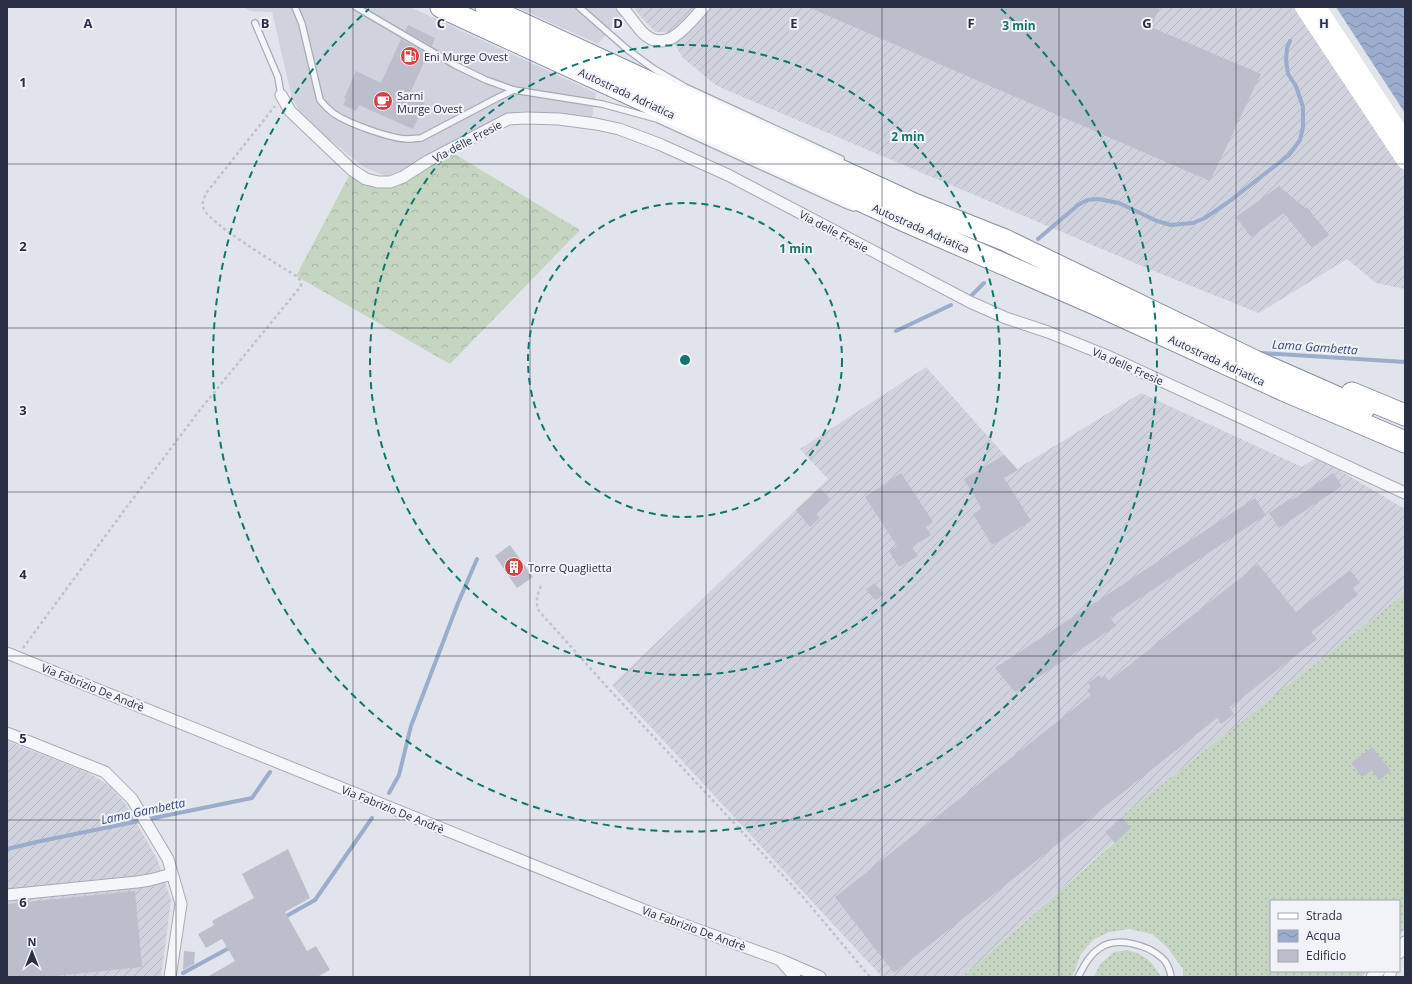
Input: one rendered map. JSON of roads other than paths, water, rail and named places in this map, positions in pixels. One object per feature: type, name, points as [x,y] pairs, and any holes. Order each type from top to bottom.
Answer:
[{"type":"highway","name":"Autostrada Adriatica","points":[[441,7],[910,213],[1005,240],[1229,349],[1256,358],[1405,427]]},
{"type":"highway","name":"Autostrada Adriatica","points":[[486,7],[1097,305],[1283,390],[1405,442]]},
{"type":"highway","points":[[1256,358],[1283,363],[1405,415]]},
{"type":"highway","points":[[1283,390],[1405,458]]},
{"type":"main road","points":[[1303,7],[1405,161]]},
{"type":"main road","points":[[1318,7],[1405,140]]},
{"type":"street","points":[[622,7],[642,33],[652,40],[659,41],[674,38],[704,7]]},
{"type":"street","name":"Via delle Fresie","points":[[281,95],[290,111],[352,170],[366,179],[378,182],[390,182],[403,177],[428,161],[508,119],[559,119],[619,129],[659,144],[728,175],[970,302],[1006,318],[1048,332],[1105,355],[1405,493]]},
{"type":"street","name":"Via Fabrizio De Andrè","points":[[12,655],[650,912],[780,960],[820,977]]},
{"type":"street","points":[[7,733],[105,772],[132,799],[168,859],[181,904],[170,977]]},
{"type":"street","points":[[7,895],[137,882],[172,874]]},
{"type":"street","points":[[1400,951],[1405,942]]},
{"type":"street","points":[[780,960],[795,977]]},
{"type":"lane","points":[[294,7],[302,24],[320,100],[326,108],[334,114],[356,124],[392,136],[408,139],[421,138],[514,90]]},
{"type":"lane","points":[[356,7],[455,65],[486,80],[514,90],[602,104],[657,119],[848,206],[863,210]]},
{"type":"lane","points":[[581,8],[628,50],[654,69],[685,87],[847,162]]},
{"type":"lane","points":[[255,23],[278,77],[281,95]]},
{"type":"lane","points":[[885,183],[910,213]]},
{"type":"lane","points":[[870,212],[910,213]]},
{"type":"lane","points":[[1078,977],[1082,974],[1091,955],[1096,950],[1101,946],[1117,942],[1140,944],[1163,958],[1170,968],[1171,977]]},
{"type":"water","points":[[1336,7],[1405,7],[1405,113]]},
{"type":"waterway","points":[[1038,239],[1078,205],[1087,200],[1098,199],[1119,203],[1157,221],[1171,225],[1193,223],[1205,218],[1227,203],[1289,155],[1300,140],[1303,127],[1303,107],[1296,86],[1288,74],[1286,60],[1287,48],[1290,41]]},
{"type":"waterway","points":[[972,295],[984,283]]},
{"type":"waterway","points":[[896,331],[951,305]]},
{"type":"waterway","name":"Lama Gambetta","points":[[1261,353],[1405,362]]},
{"type":"waterway","points":[[389,793],[399,775],[411,726],[458,603],[477,559]]},
{"type":"waterway","name":"Lama Gambetta","points":[[7,849],[252,798],[270,772]]},
{"type":"waterway","points":[[283,918],[315,900],[372,818]]},
{"type":"waterway","points":[[183,973],[231,947]]},
{"type":"place","name":"Eni Murge Ovest","points":[[410,56]]},
{"type":"place","name":"Sarni Murge Ovest","points":[[383,101]]},
{"type":"place","name":"Torre Quaglietta","points":[[514,567]]}]
